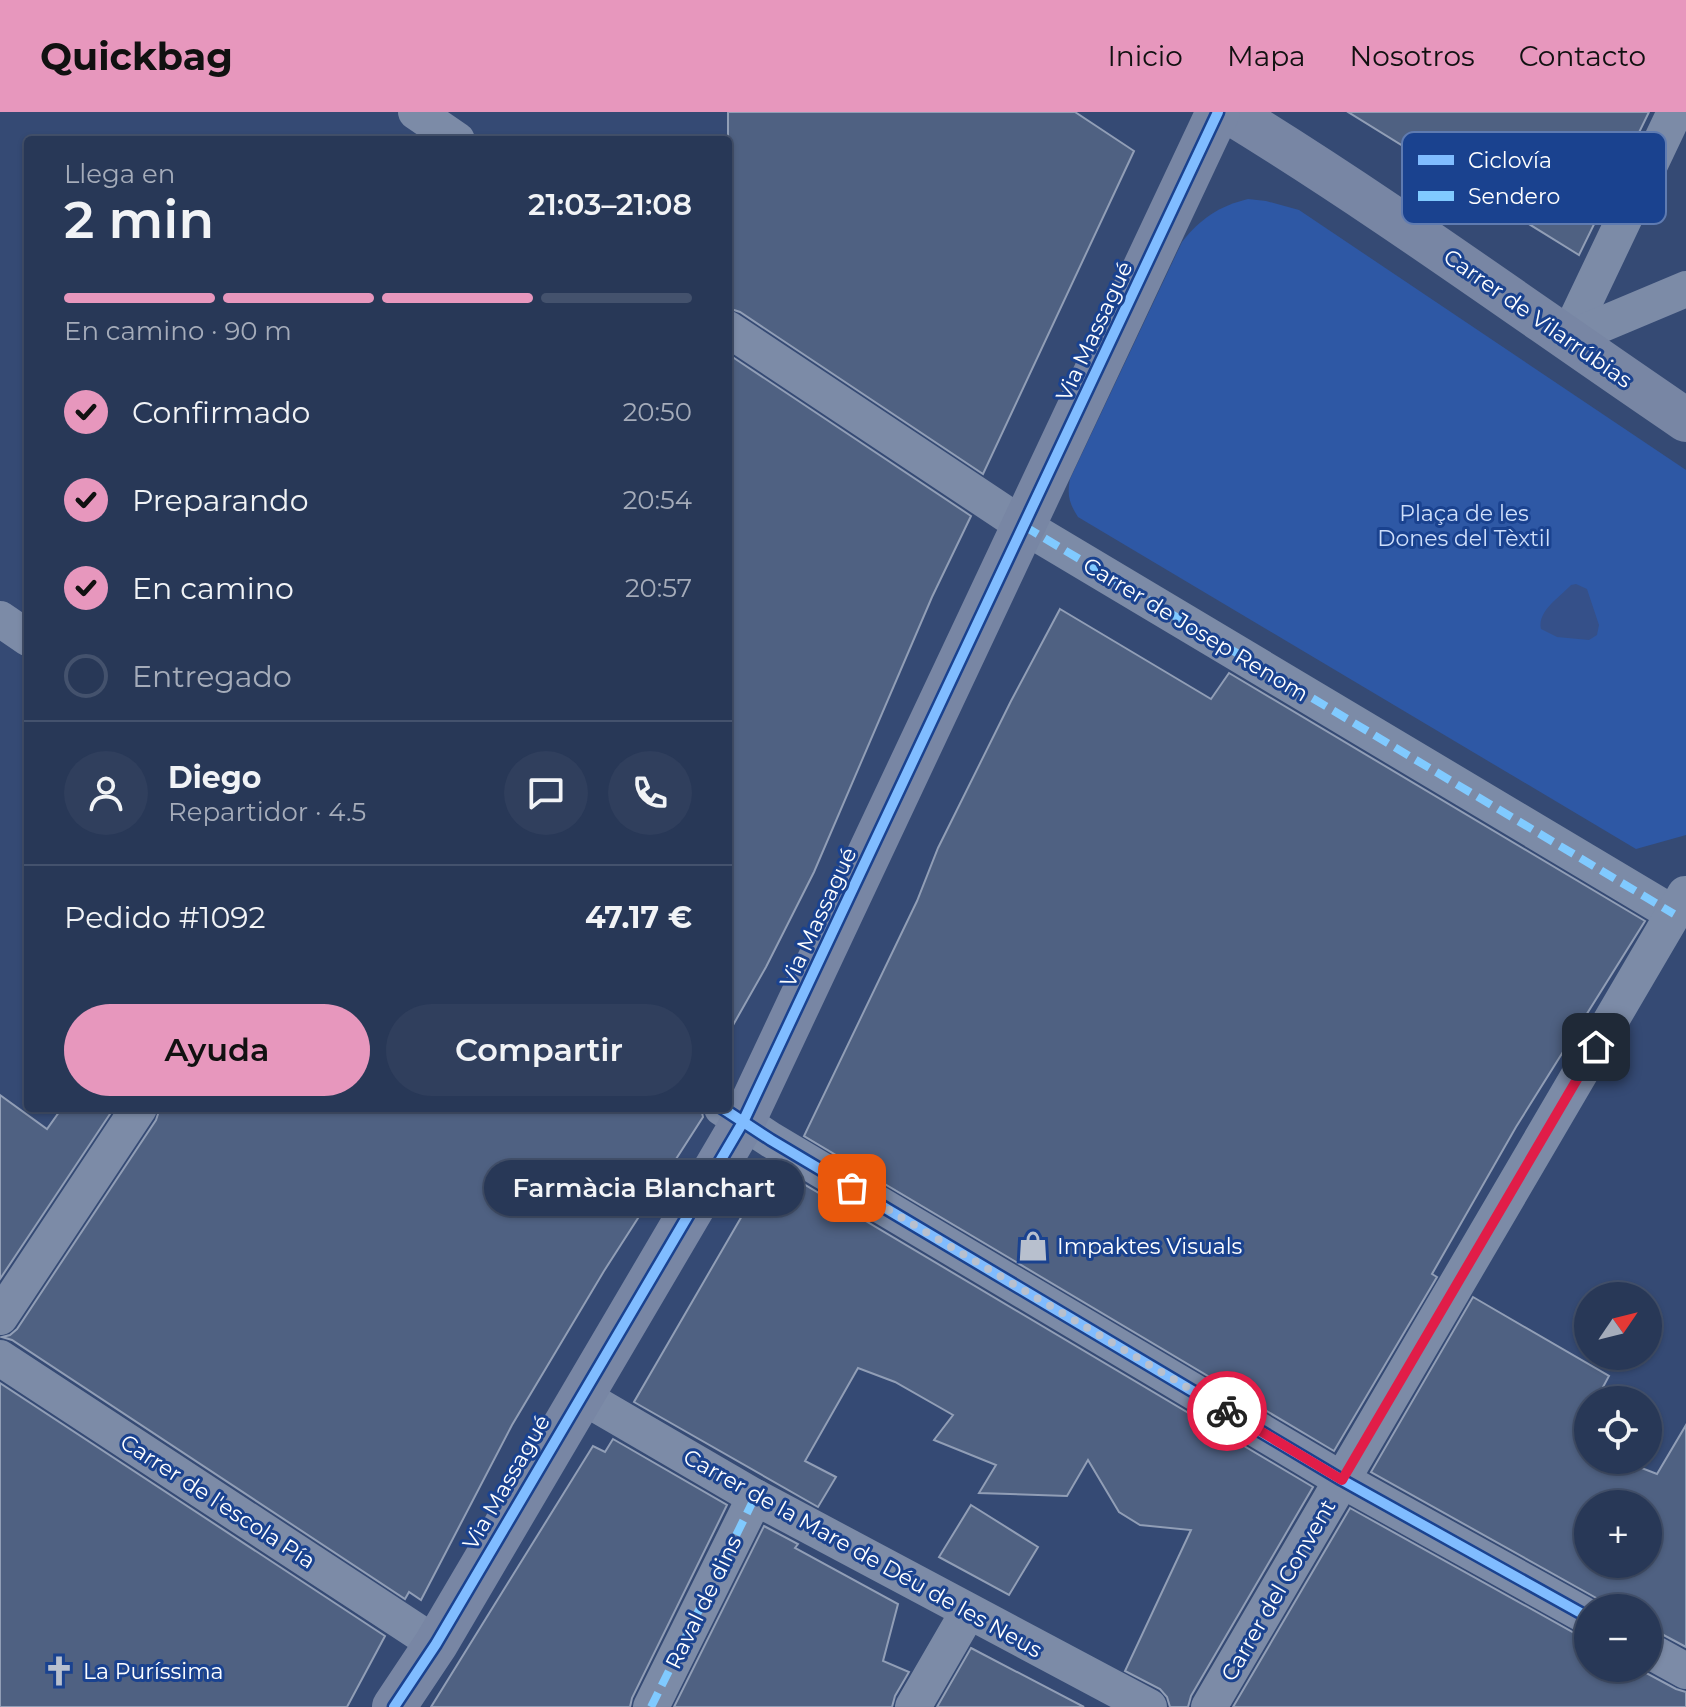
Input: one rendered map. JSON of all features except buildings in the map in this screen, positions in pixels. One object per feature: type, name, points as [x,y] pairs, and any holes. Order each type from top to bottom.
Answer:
[{"type":"street","name":"Via Massagué","points":[[394,1707],[436,1644],[580,1395],[732,1115],[1024,526],[1218,112]]},
{"type":"street","name":"Carrer de Vilarrúbias","points":[[1229,112],[1402,223]]},
{"type":"street","points":[[1665,132],[1675,112]]},
{"type":"street","name":"Carrer de Vilarrúbias","points":[[1403,224],[1686,420]]},
{"type":"street","points":[[1567,339],[1622,224]]},
{"type":"street","points":[[1567,339],[1686,289]]},
{"type":"street","name":"Carrer de Josep Renom","points":[[732,332],[1024,526],[1680,903]]},
{"type":"street","points":[[0,619],[24,635]]},
{"type":"street","name":"Carrer del Convent","points":[[1209,1707],[1680,903]]},
{"type":"street","points":[[0,1317],[136,1112]]},
{"type":"street","points":[[732,1115],[1342,1480],[1574,1609]]},
{"type":"street","name":"Carrer de l'escola Pía","points":[[0,1358],[436,1644]]},
{"type":"street","name":"Carrer de la Mare de Déu de les Neus","points":[[580,1395],[755,1497],[1149,1707]]},
{"type":"street","name":"Raval de dins","points":[[651,1707],[755,1497]]},
{"type":"street","points":[[913,1707],[968,1612]]},
{"type":"street","points":[[1662,1658],[1686,1671]]},
{"type":"green space","name":"Plaça de les Dones del Tèxtil","points":[[1248,199],[1299,210],[1686,470],[1686,835],[1636,849],[1078,517],[1070,499],[1070,479],[1182,242],[1211,214]]},
{"type":"shaded area","points":[[1571,585],[1587,589],[1599,625],[1597,635],[1589,640],[1557,637],[1541,629],[1546,610]]},
{"type":"marked path","points":[[1024,526],[1674,914]]},
{"type":"marked path","points":[[651,1707],[755,1497]]},
{"type":"cycle path","points":[[394,1707],[436,1644],[743,1122],[1218,112]]},
{"type":"cycle path","points":[[728,1112],[1342,1480],[1574,1609]]},
{"type":"way so far","points":[[852,1188],[1227,1411]]},
{"type":"place","name":"Farmàcia Blanchart","points":[[852,1188]]},
{"type":"place","name":"Impaktes Visuals","points":[[1033,1246]]},
{"type":"place","name":"La Puríssima","points":[[59,1671]]},
{"type":"route","points":[[1227,1411],[1342,1480],[1596,1047]]}]
